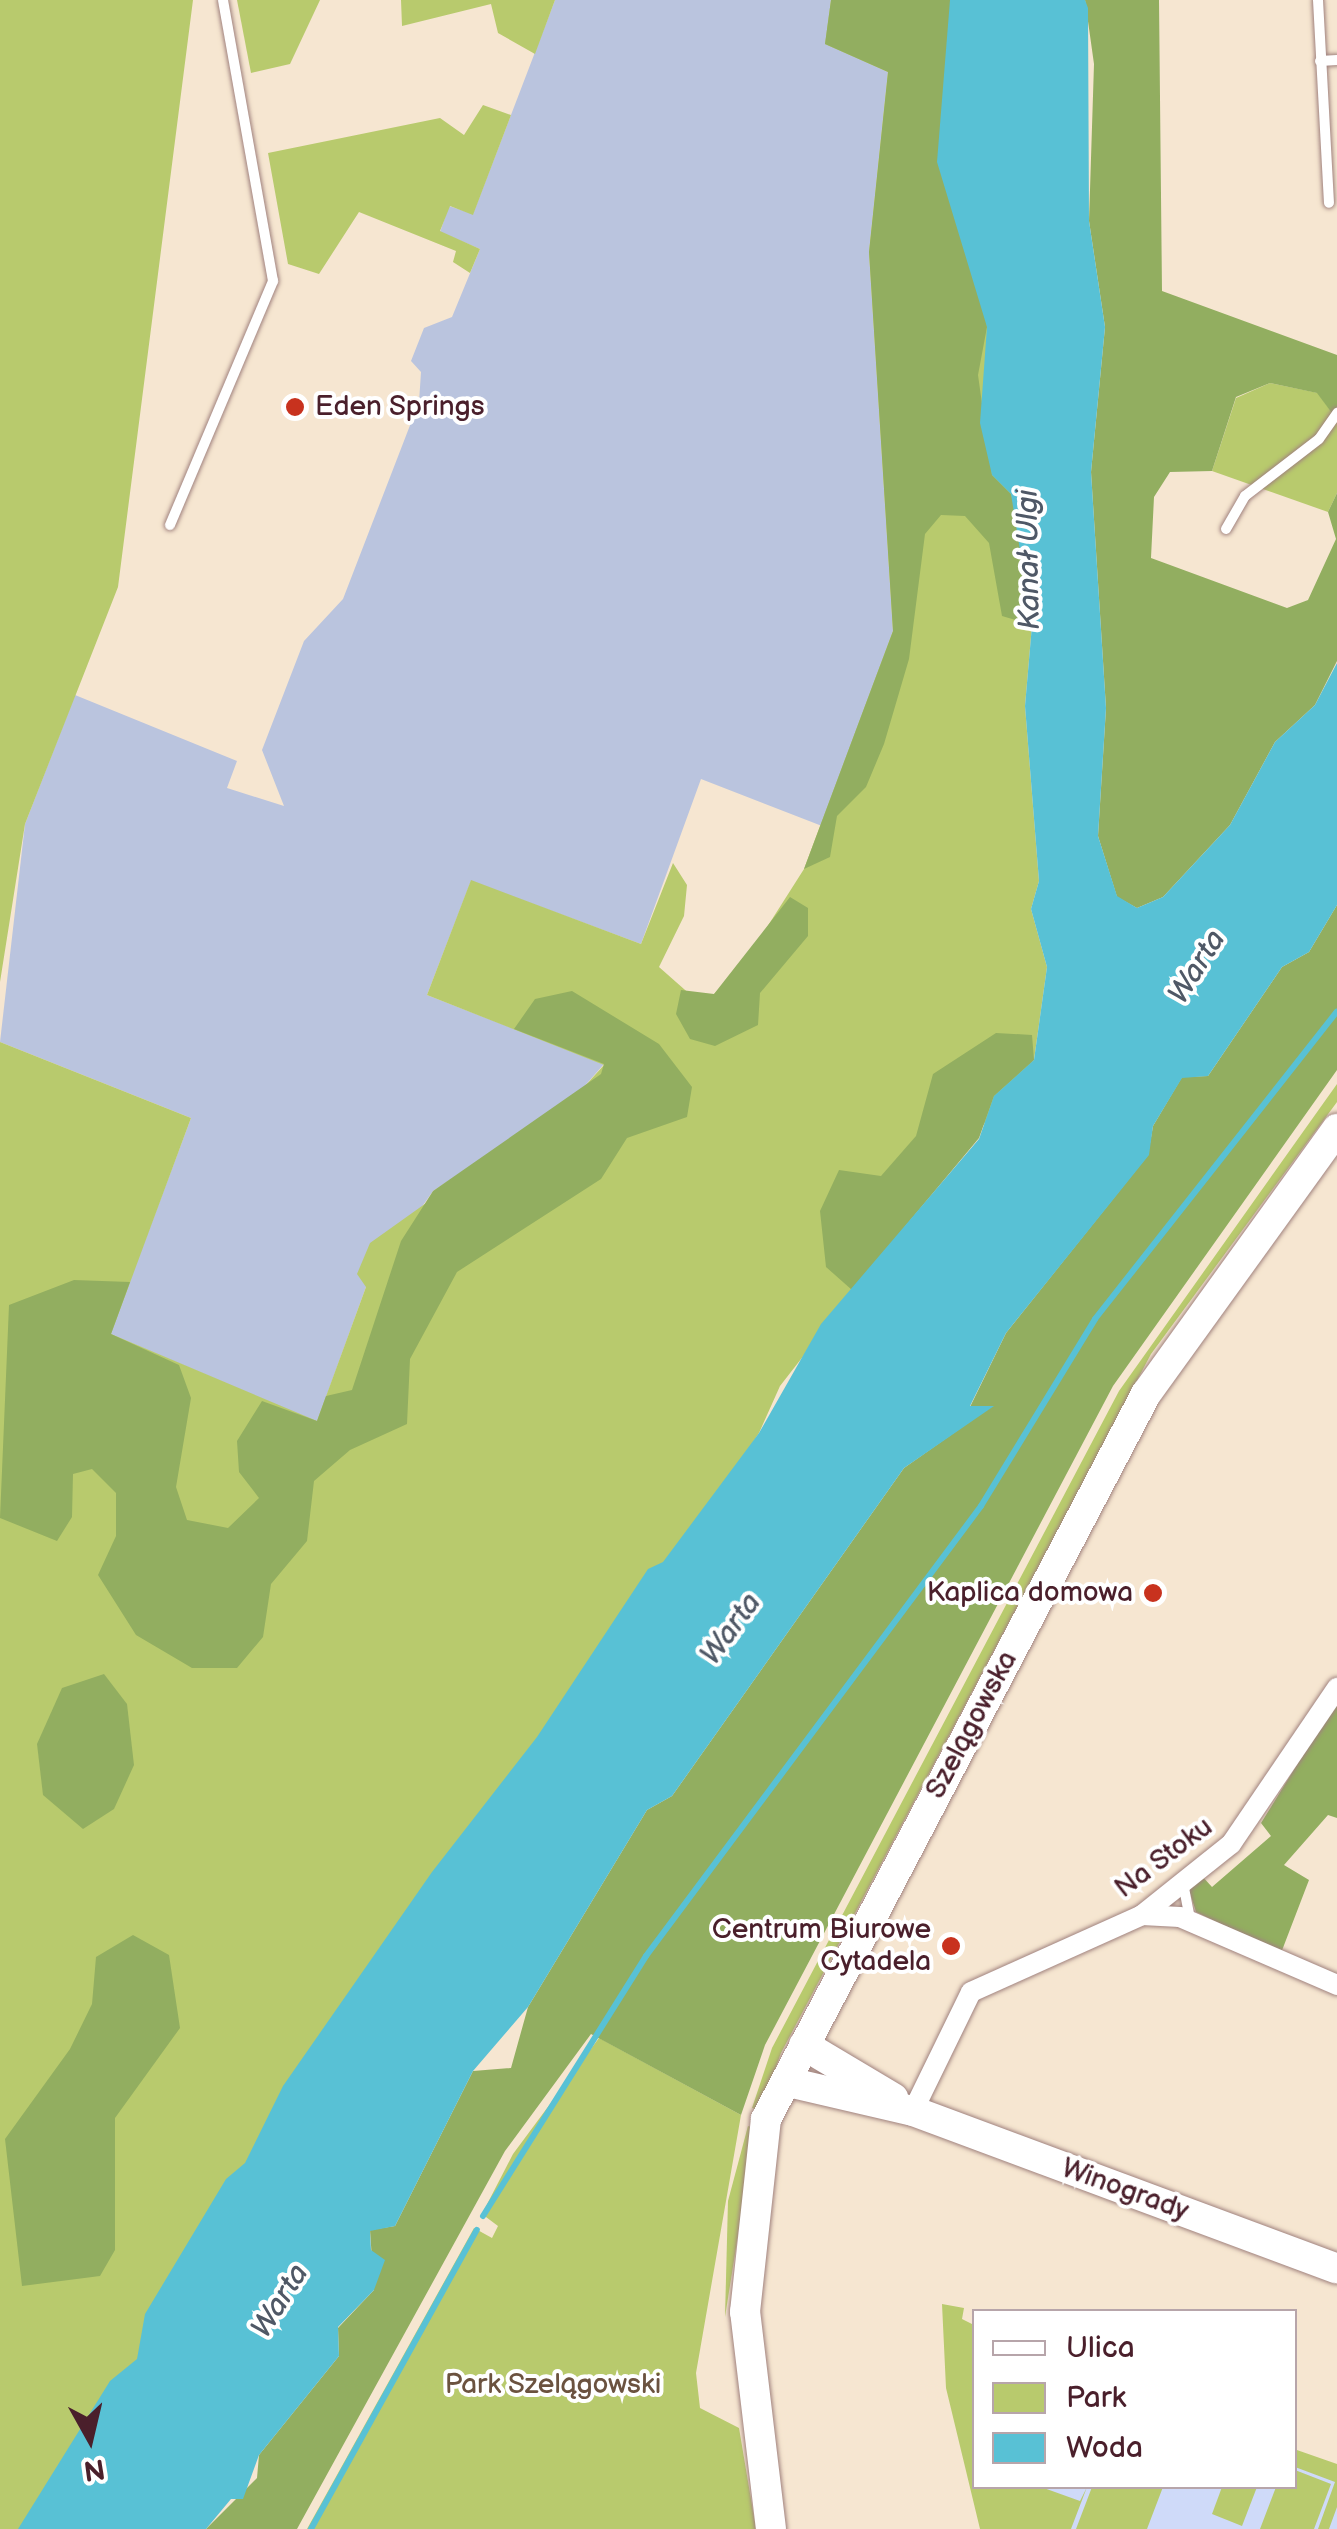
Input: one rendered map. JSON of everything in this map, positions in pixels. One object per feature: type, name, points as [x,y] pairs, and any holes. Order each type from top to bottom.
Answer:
[{"type":"street","name":"Szelągowska","points":[[771,2529],[745,2312],[762,2158],[778,2137],[788,2082],[1146,1394],[1337,1128]]},
{"type":"street","name":"Na Stoku","points":[[913,2111],[971,1992],[1142,1915],[1257,1818],[1337,1688]]},
{"type":"street","points":[[1142,1915],[1191,1920],[1337,1985]]},
{"type":"street","name":"Winogrady","points":[[804,2045],[913,2111]]},
{"type":"street","name":"Winogrady","points":[[788,2082],[913,2111],[1337,2269]]},
{"type":"lane","points":[[170,525],[274,281],[272,246],[222,0]]},
{"type":"lane","points":[[1318,0],[1329,203]]},
{"type":"lane","points":[[1320,61],[1337,60]]},
{"type":"lane","points":[[1226,529],[1245,496],[1319,439],[1337,414]]},
{"type":"lane","points":[[1182,1880],[1191,1920]]},
{"type":"shaded area","points":[[555,0],[831,0],[826,44],[888,72],[869,252],[893,631],[822,826],[701,779],[641,944],[471,881],[427,995],[604,1064],[575,1097],[433,1191],[366,1287],[317,1422],[110,1334],[191,1118],[0,1042],[25,824],[75,695],[237,761],[227,788],[284,806],[262,750],[304,641],[343,599],[419,402],[421,372],[411,361],[424,328],[452,317],[480,249],[440,232],[449,206],[473,214]]},
{"type":"shaded area","points":[[1297,2462],[1337,2477],[1337,2529],[1021,2529],[1029,2489],[1297,2489]]},
{"type":"green space","points":[[0,0],[193,0],[118,587],[25,824],[0,982]]},
{"type":"green space","points":[[237,0],[320,0],[290,64],[251,73]]},
{"type":"green space","points":[[401,0],[555,0],[535,54],[498,33],[491,4],[402,26]]},
{"type":"green space","points":[[831,0],[950,0],[945,17],[1032,625],[1025,706],[1039,881],[1031,909],[1047,967],[1034,1060],[780,1386],[759,1433],[144,2357],[43,2529],[0,2529],[0,1042],[191,1118],[111,1334],[317,1421],[366,1287],[357,1274],[370,1243],[575,1097],[604,1065],[427,995],[471,880],[641,944],[673,863],[687,885],[684,916],[659,967],[693,997],[714,994],[741,968],[804,869],[893,631],[869,252],[888,72],[825,44]]},
{"type":"green space","points":[[831,0],[950,0],[987,327],[978,375],[992,475],[1011,494],[1022,539],[1032,625],[1002,616],[989,543],[965,516],[941,515],[925,534],[909,659],[884,744],[866,787],[837,816],[830,857],[804,869],[893,631],[869,252],[888,72],[825,44]]},
{"type":"green space","points":[[1085,0],[1159,0],[1162,291],[1337,355],[1337,420],[1317,393],[1270,383],[1236,397],[1212,471],[1170,472],[1154,497],[1151,558],[1287,608],[1308,600],[1336,539],[1328,512],[1337,493],[1337,661],[1315,705],[1275,742],[1230,825],[1163,897],[1137,908],[1117,897],[1098,836],[1106,708],[1091,472],[1105,327],[1089,221],[1094,64]]},
{"type":"green space","points":[[483,105],[511,115],[473,215],[450,206],[440,231],[480,249],[470,273],[453,262],[456,251],[359,212],[319,274],[288,264],[268,153],[440,118],[464,135]]},
{"type":"green space","points":[[1270,383],[1318,393],[1337,420],[1337,493],[1328,512],[1212,471],[1236,398]]},
{"type":"green space","points":[[790,897],[808,908],[808,936],[760,993],[758,1025],[715,1046],[690,1039],[676,1014],[681,990],[714,994]]},
{"type":"green space","points":[[1337,905],[1337,1070],[1113,1386],[765,2045],[741,2115],[591,2034],[505,2151],[297,2529],[206,2529],[257,2478],[259,2455],[339,2356],[338,2328],[374,2290],[370,2230],[395,2226],[473,2071],[511,2068],[528,2007],[647,1810],[672,1796],[904,1468],[992,1406],[970,1407],[1006,1333],[1148,1155],[1153,1126],[1182,1077],[1208,1076],[1282,967],[1309,952]]},
{"type":"green space","points":[[572,991],[659,1044],[692,1087],[687,1117],[627,1138],[601,1179],[457,1272],[410,1359],[407,1424],[350,1450],[314,1481],[307,1541],[271,1584],[263,1637],[237,1668],[192,1668],[136,1635],[98,1575],[116,1536],[116,1493],[92,1469],[73,1474],[72,1517],[57,1541],[0,1518],[9,1305],[74,1280],[130,1282],[111,1334],[179,1365],[191,1398],[176,1487],[187,1520],[228,1528],[259,1498],[239,1472],[237,1441],[262,1401],[317,1421],[326,1396],[352,1390],[401,1241],[433,1191],[601,1074],[604,1064],[514,1029],[535,999]]},
{"type":"green space","points":[[996,1033],[1032,1035],[1034,1060],[994,1096],[979,1138],[852,1290],[826,1267],[820,1211],[839,1170],[881,1176],[916,1136],[933,1074]]},
{"type":"green space","points":[[1337,1084],[1337,1102],[1151,1354],[781,2053],[760,2110],[752,2108],[772,2048],[1119,1391]]},
{"type":"green space","points":[[104,1674],[127,1704],[134,1765],[114,1809],[83,1829],[43,1795],[37,1744],[62,1688]]},
{"type":"green space","points":[[1337,1700],[1337,1818],[1328,1815],[1284,1865],[1309,1880],[1281,1953],[1196,1912],[1189,1890],[1201,1875],[1212,1887],[1271,1836],[1261,1823]]},
{"type":"green space","points":[[133,1935],[169,1955],[180,2028],[115,2118],[115,2250],[100,2276],[22,2286],[5,2139],[70,2049],[92,2004],[96,1957]]},
{"type":"green space","name":"Park Szelągowski","points":[[599,2038],[741,2115],[696,2373],[700,2408],[739,2428],[756,2529],[307,2529],[474,2228],[492,2238],[498,2226],[482,2214],[513,2154]]},
{"type":"green space","points":[[748,2126],[755,2128],[725,2317],[728,2201]]},
{"type":"green space","points":[[942,2304],[964,2308],[962,2319],[972,2324],[972,2489],[1047,2489],[1080,2501],[1086,2489],[1071,2529],[980,2529],[946,2388]]},
{"type":"green space","points":[[1297,2450],[1337,2464],[1337,2507],[1329,2529],[1318,2529],[1335,2482],[1297,2468]]},
{"type":"green space","points":[[1297,2471],[1331,2484],[1314,2529],[1260,2529],[1275,2489],[1297,2489]]},
{"type":"green space","points":[[1091,2489],[1162,2489],[1147,2529],[1076,2529]]},
{"type":"green space","points":[[1221,2489],[1256,2489],[1242,2526],[1212,2514]]},
{"type":"water","points":[[950,0],[1085,0],[1088,8],[1089,221],[1105,327],[1091,472],[1106,708],[1098,836],[1117,896],[1137,908],[1163,897],[1230,825],[1275,742],[1315,705],[1337,663],[1337,905],[1309,952],[1282,967],[1208,1076],[1182,1078],[1153,1126],[1149,1155],[1006,1333],[970,1406],[994,1406],[904,1468],[672,1796],[647,1810],[528,2007],[473,2071],[395,2226],[370,2231],[371,2250],[385,2260],[374,2290],[338,2327],[339,2356],[259,2455],[243,2499],[231,2499],[206,2529],[18,2529],[110,2381],[137,2359],[145,2314],[226,2179],[245,2163],[283,2086],[432,1872],[537,1737],[648,1569],[663,1562],[759,1433],[821,1324],[979,1139],[994,1096],[1034,1060],[1047,967],[1031,909],[1039,881],[1025,706],[1032,625],[1011,494],[992,475],[980,423],[987,327],[937,162]]},
{"type":"waterway","points":[[483,2216],[646,1956],[981,1506],[1095,1319],[1337,1012]]},
{"type":"waterway","points":[[311,2529],[477,2230]]},
{"type":"place","name":"Eden Springs","points":[[295,407]]},
{"type":"place","name":"Kaplica domowa","points":[[1153,1593]]},
{"type":"place","name":"Centrum Biurowe Cytadela","points":[[951,1946]]},
{"type":"water label","name":"Kanał Ulgi","points":[[1029,560]]},
{"type":"water label","name":"Warta","points":[[1197,967]]},
{"type":"water label","name":"Warta","points":[[731,1629]]},
{"type":"water label","name":"Warta","points":[[280,2301]]}]
